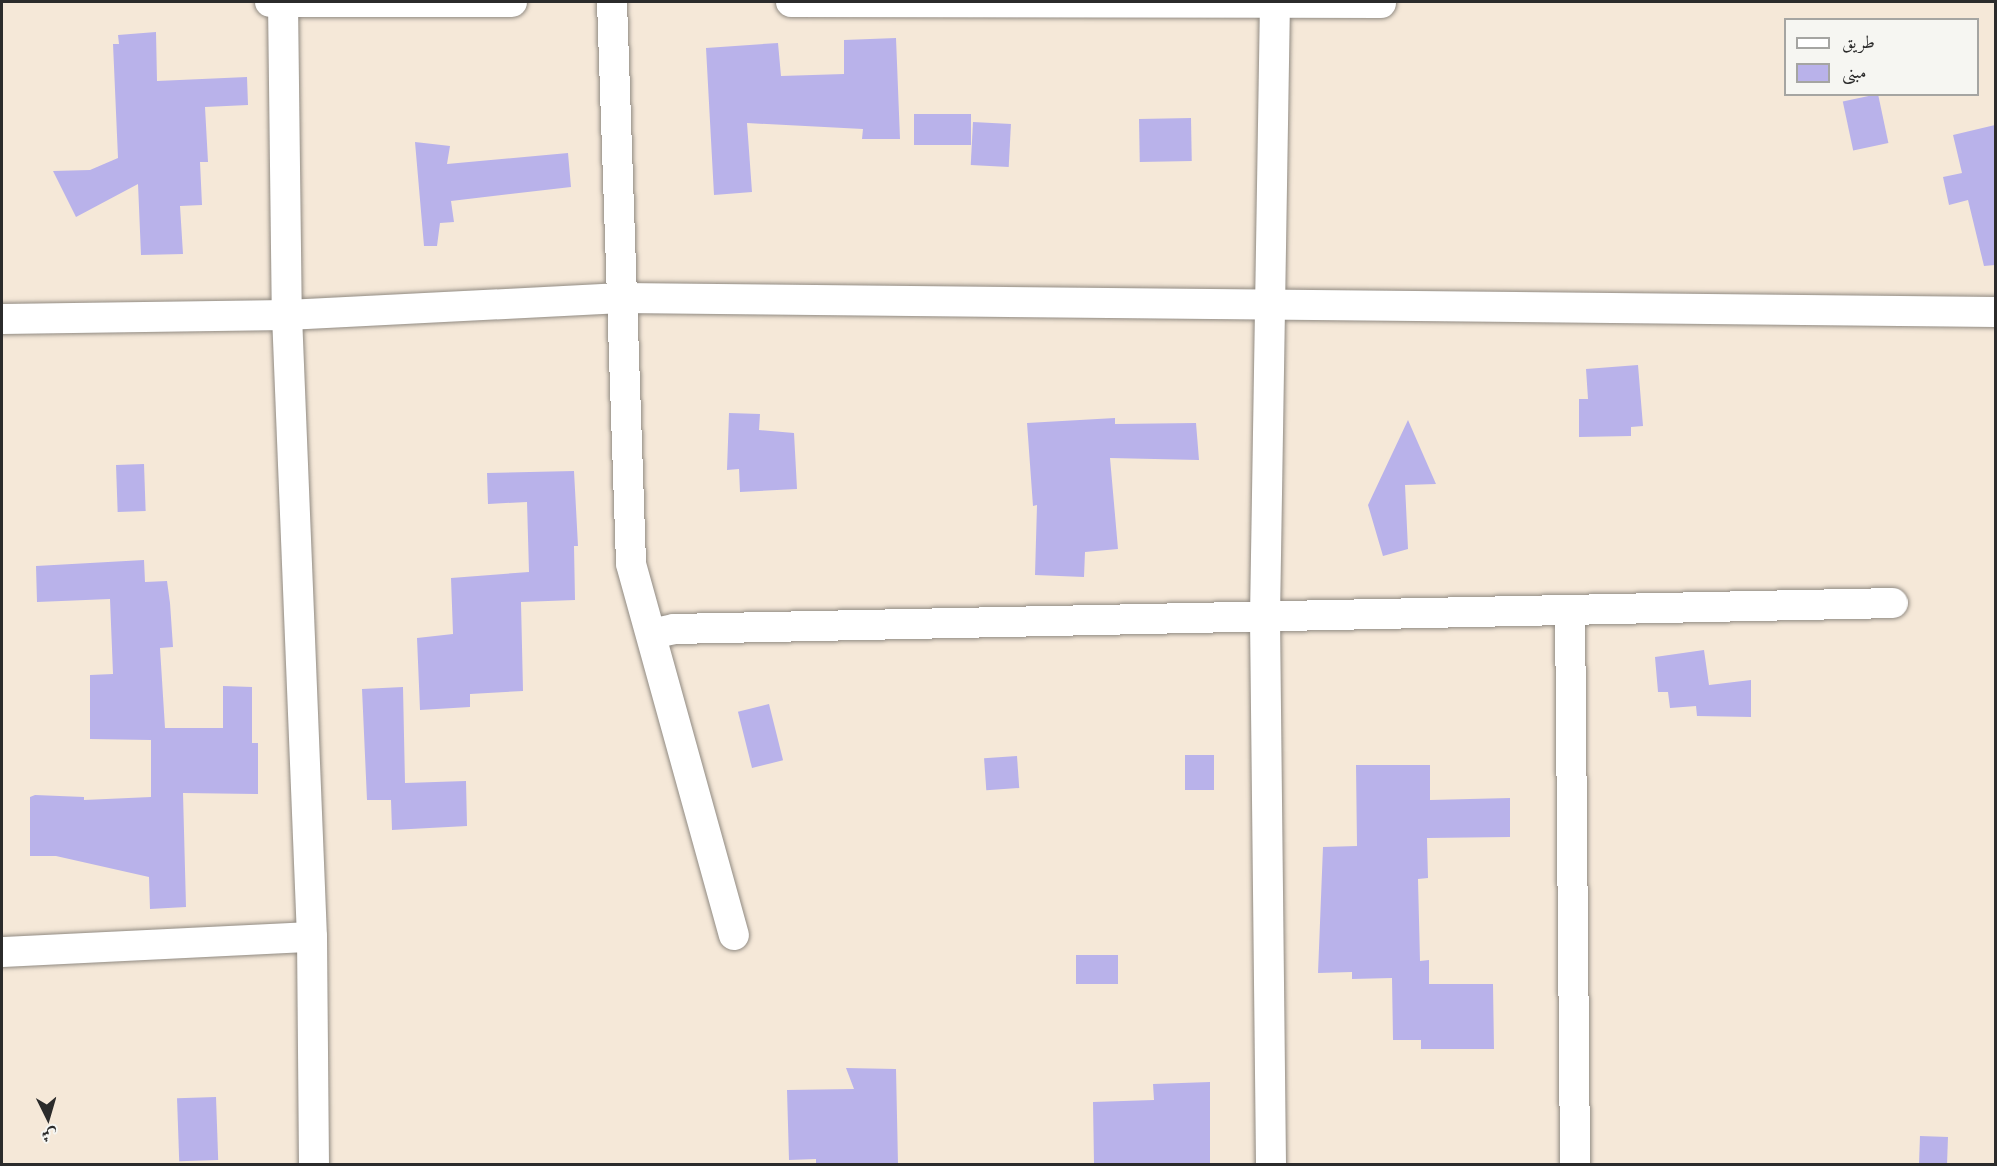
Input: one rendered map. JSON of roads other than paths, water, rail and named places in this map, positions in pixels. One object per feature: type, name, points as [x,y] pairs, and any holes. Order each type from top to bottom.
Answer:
[{"type":"street","points":[[314,1164],[312,938],[287,315],[279,2],[512,2]]},
{"type":"street","points":[[612,2],[631,564],[638,599],[651,634],[734,935]]},
{"type":"street","points":[[791,2],[1380,3]]},
{"type":"street","points":[[1271,1164],[1265,617],[1273,303],[1275,2]]},
{"type":"street","points":[[2,319],[287,315],[622,298],[1995,312]]},
{"type":"street","points":[[651,634],[674,629],[1893,603]]},
{"type":"street","points":[[1570,610],[1575,1164]]},
{"type":"street","points":[[2,952],[312,938]]}]
